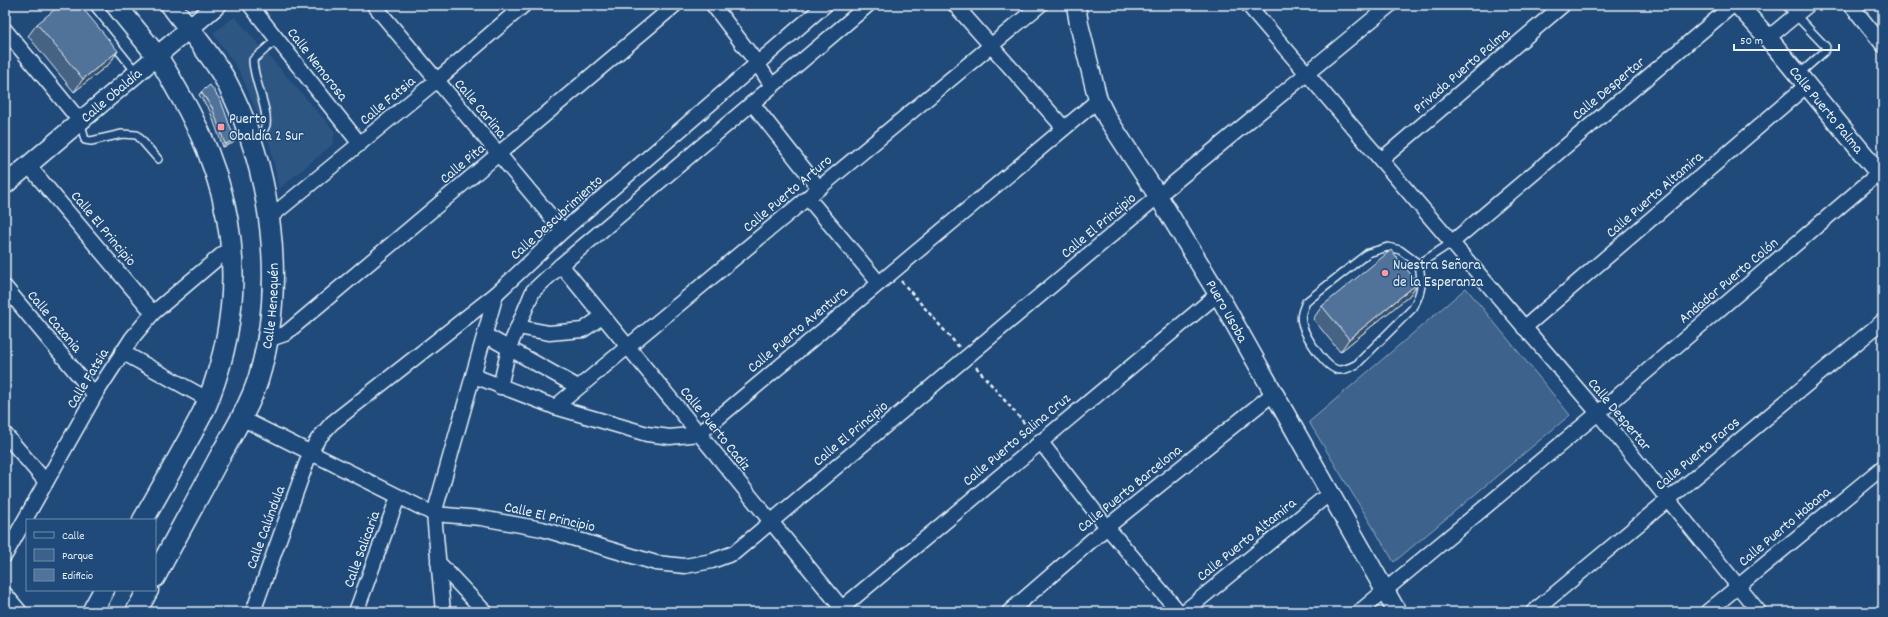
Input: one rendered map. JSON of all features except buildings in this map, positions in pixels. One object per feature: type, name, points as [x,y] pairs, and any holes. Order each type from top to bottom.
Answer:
[{"type":"main road","points":[[116,5],[156,55],[195,122],[213,164],[222,190],[232,246],[233,293],[230,319],[224,351],[209,400],[171,472],[144,519]]},
{"type":"main road","name":"Calle Henequén","points":[[156,575],[241,418],[258,380],[267,340],[273,283],[269,218],[253,148],[246,127],[225,81],[171,5]]},
{"type":"main road","points":[[92,612],[103,591]]},
{"type":"main road","points":[[136,612],[147,591]]},
{"type":"street","name":"Calle Obaldía","points":[[5,185],[156,55],[217,5]]},
{"type":"street","name":"Calle Nemorosa","points":[[250,5],[360,144]]},
{"type":"street","name":"Calle Carlina","points":[[374,5],[563,231]]},
{"type":"street","name":"Calle Fatsia","points":[[269,218],[436,81],[508,10],[524,5]]},
{"type":"street","name":"Calle Pita","points":[[267,340],[285,334],[675,5]]},
{"type":"street","points":[[713,5],[757,63],[772,86]]},
{"type":"street","name":"Calle Descubrimiento","points":[[310,453],[318,439],[332,422],[496,294],[563,231],[825,5]]},
{"type":"street","points":[[500,387],[509,348],[533,291],[561,264],[868,5]]},
{"type":"street","points":[[955,5],[1064,128]]},
{"type":"street","name":"Calle Puerto Arturo","points":[[555,407],[1040,5]]},
{"type":"street","name":"Puero Usoba","points":[[1076,5],[1079,24],[1098,100],[1120,140],[1158,196],[1218,294],[1397,612]]},
{"type":"street","name":"Calle Despertar","points":[[1248,5],[1524,328],[1598,412],[1759,612]]},
{"type":"street","name":"Calle El Principio","points":[[241,418],[434,514],[481,518],[542,529],[656,563],[685,566],[712,561],[734,553],[1158,196],[1390,5]]},
{"type":"street","name":"Privada Puerto Palma","points":[[1381,160],[1563,5]]},
{"type":"street","name":"Calle Despertar","points":[[1451,243],[1733,5]]},
{"type":"street","name":"Calle Puerto Palma","points":[[1738,5],[1768,38],[1881,176]]},
{"type":"street","points":[[1768,38],[1791,10],[1808,5]]},
{"type":"street","points":[[1851,5],[1883,45]]},
{"type":"street","points":[[6,32],[80,121]]},
{"type":"street","name":"Calle Puerto Altamira","points":[[1524,328],[1802,81]]},
{"type":"street","name":"Calle Puerto Aventura","points":[[699,434],[1098,100]]},
{"type":"street","points":[[752,102],[819,188]]},
{"type":"street","name":"Calle El Principio","points":[[28,165],[153,313]]},
{"type":"street","name":"Andador Puerto Colón","points":[[1385,591],[1881,176]]},
{"type":"street","points":[[808,198],[879,283]]},
{"type":"street","name":"Calle Fatsia","points":[[5,555],[95,395],[122,352],[141,326],[153,313],[232,246]]},
{"type":"street","name":"Calle Puerto Cadiz","points":[[561,264],[771,522],[841,611]]},
{"type":"street","name":"Calle Cazania","points":[[5,287],[95,395]]},
{"type":"street","points":[[443,612],[434,514],[496,294]]},
{"type":"street","name":"Calle Puerto Salina Cruz","points":[[841,611],[1040,441],[1218,294]]},
{"type":"street","points":[[518,327],[549,333],[583,330],[603,316]]},
{"type":"street","name":"Calle Puerto Faros","points":[[1533,612],[1883,321]]},
{"type":"street","points":[[485,335],[578,387]]},
{"type":"street","points":[[122,352],[209,400]]},
{"type":"street","points":[[474,376],[555,407],[647,434],[670,437],[699,434]]},
{"type":"street","name":"Calle Puerto Barcelona","points":[[1009,612],[1107,527],[1274,393]]},
{"type":"street","points":[[5,434],[46,482]]},
{"type":"street","points":[[1040,441],[1107,527],[1179,612]]},
{"type":"street","name":"Calle Calúndula","points":[[253,612],[310,453]]},
{"type":"street","name":"Calle Puerto Habana","points":[[1707,612],[1883,467]]},
{"type":"street","name":"Calle Puerto Altamira","points":[[1184,612],[1330,493]]},
{"type":"street","name":"Calle Salicaria","points":[[356,612],[398,497]]},
{"type":"street","points":[[438,562],[484,612]]},
{"type":"street","points":[[1359,612],[1385,591]]},
{"type":"street","points":[[5,594],[20,612]]},
{"type":"lane","points":[[82,5],[136,73]]},
{"type":"lane","points":[[1791,10],[1826,47],[1824,52],[1802,81]]},
{"type":"lane","points":[[253,148],[266,124],[265,109],[253,71],[253,60],[277,39]]},
{"type":"lane","points":[[80,121],[85,140],[91,141],[122,134],[137,135],[158,159]]},
{"type":"lane","points":[[1419,264],[1451,243]]},
{"type":"lane","points":[[1388,246],[1400,250],[1419,264],[1422,286],[1413,308],[1357,364],[1348,369],[1338,370],[1330,366],[1317,351],[1303,330],[1301,321],[1302,311],[1306,302],[1368,253],[1379,248],[1388,246]]},
{"type":"shaded area","points":[[235,17],[335,132],[333,144],[279,189],[270,145],[240,72],[213,33]]},
{"type":"green space","points":[[1466,288],[1570,415],[1394,562],[1309,422]]},
{"type":"place","name":"Puerto Obaldía 2 Sur","points":[[221,127]]},
{"type":"place","name":"Nuestra Señora de la Esperanza","points":[[1385,273]]}]
